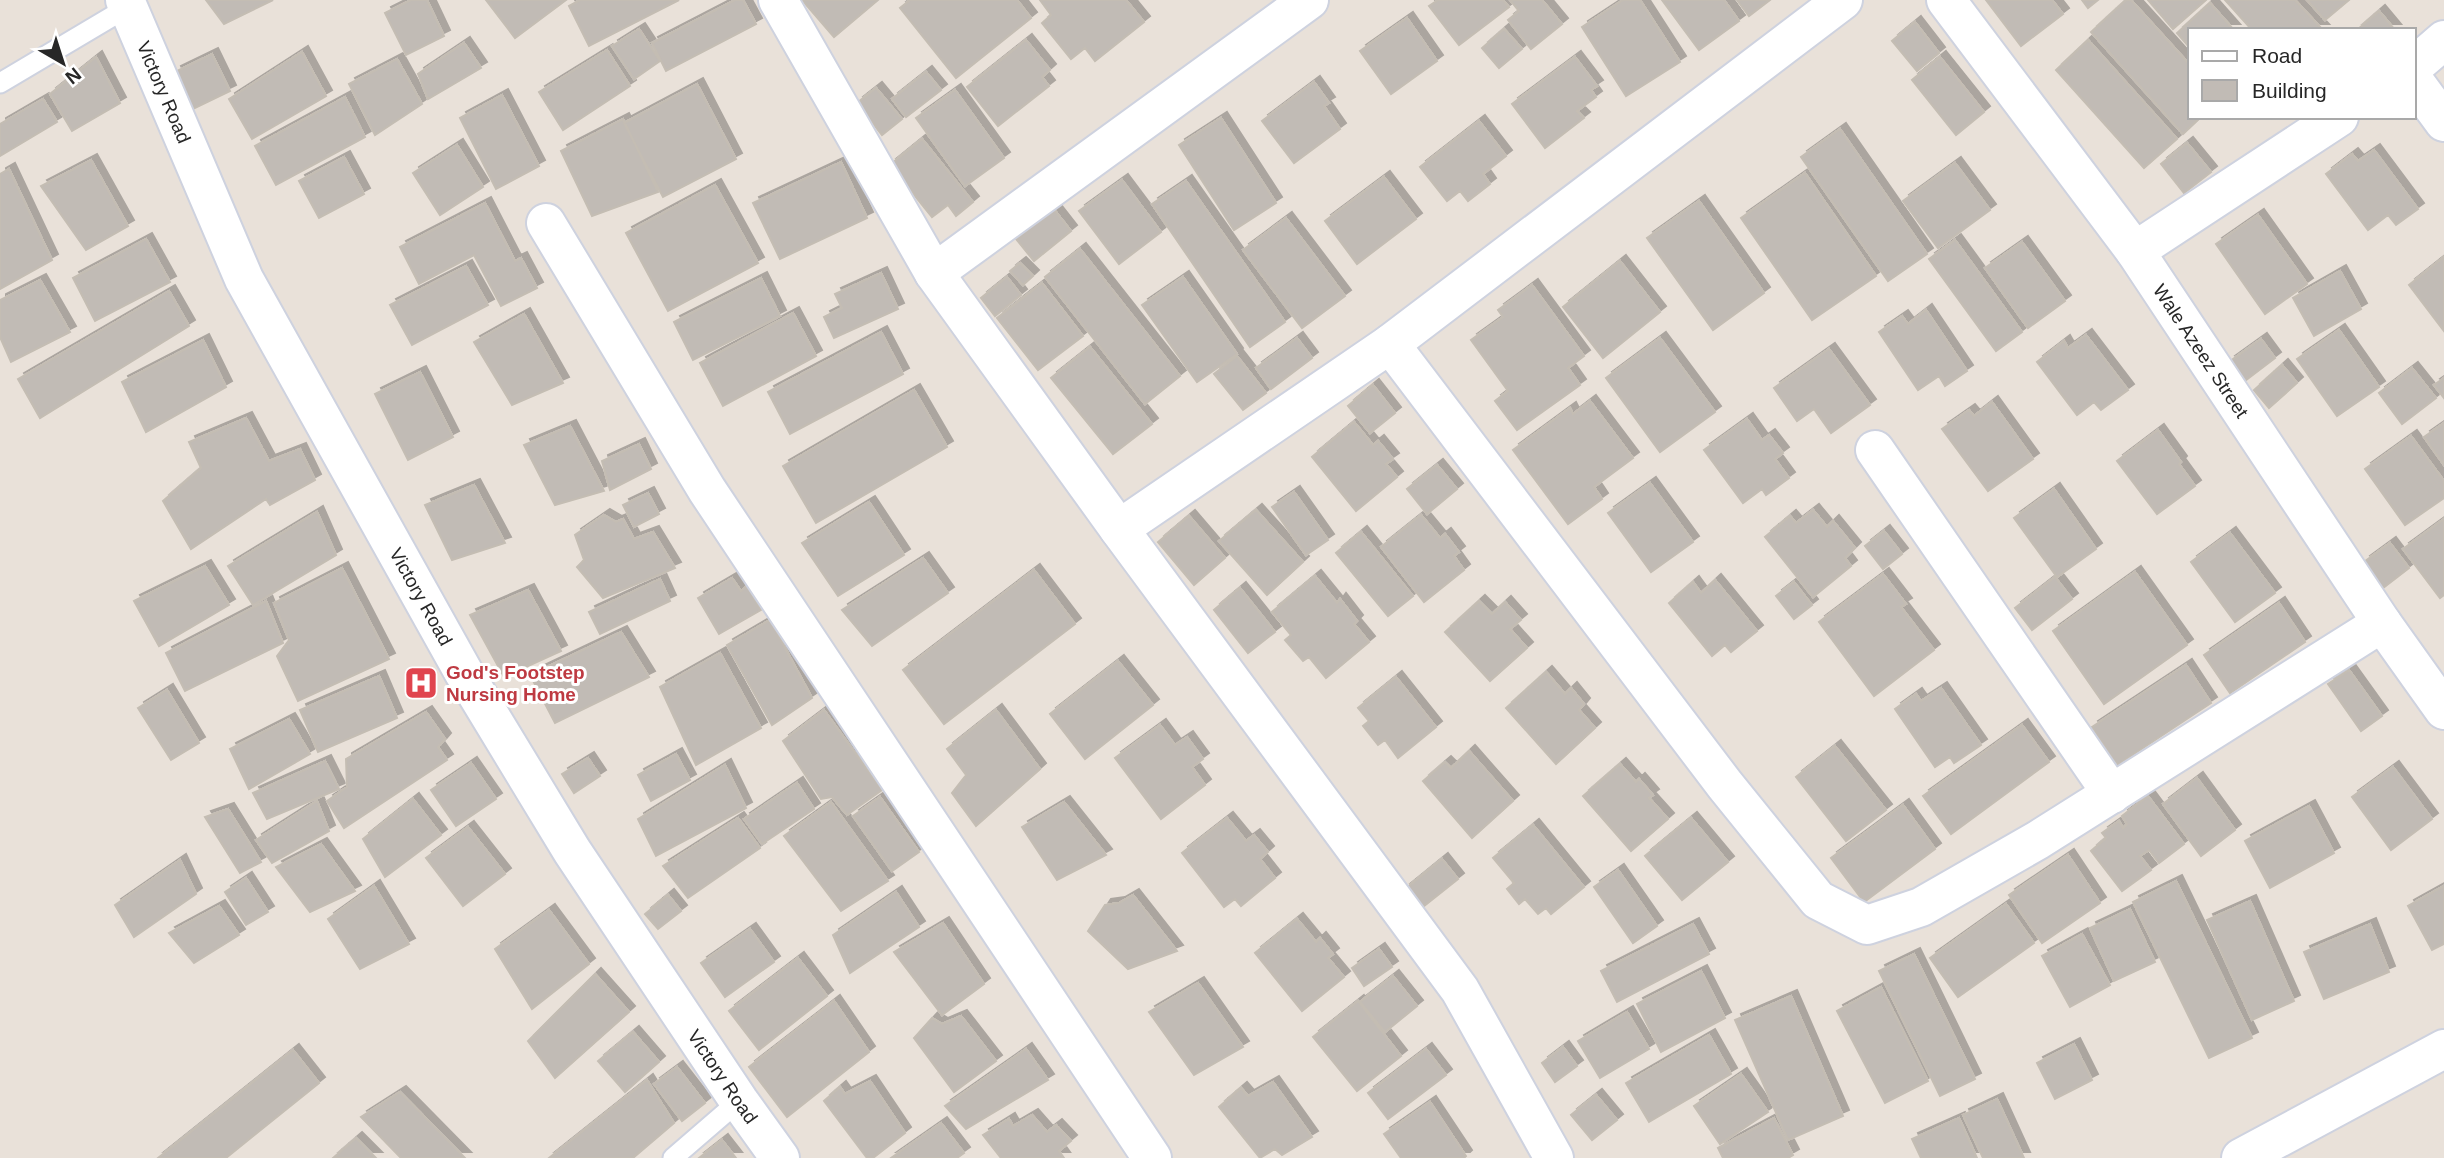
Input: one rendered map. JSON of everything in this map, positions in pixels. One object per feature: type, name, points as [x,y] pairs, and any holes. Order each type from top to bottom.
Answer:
[{"type":"street","points":[[778,0],[934,273],[1119,529],[1460,990],[1554,1158]]},
{"type":"street","points":[[934,273],[1309,0]]},
{"type":"street","points":[[1119,529],[1390,344],[1843,0]]},
{"type":"street","name":"Wale Azeez Street","points":[[1946,0],[2135,251],[2382,623],[2444,710]]},
{"type":"street","name":"Victory Road","points":[[126,4],[244,279],[451,650],[572,851],[780,1158]]},
{"type":"street","points":[[2416,64],[2444,40]]},
{"type":"street","points":[[2416,83],[2444,122]]},
{"type":"street","points":[[2135,251],[2336,119]]},
{"type":"street","points":[[546,223],[707,490],[1152,1158]]},
{"type":"street","points":[[1390,344],[1725,785],[1818,900],[1867,925],[1921,907],[2112,794],[2382,623]]},
{"type":"street","points":[[1875,450],[2112,794]]},
{"type":"street","points":[[2241,1158],[2444,1049]]},
{"type":"lane","points":[[0,83],[126,4]]},
{"type":"lane","points":[[673,1158],[739,1101]]},
{"type":"building","points":[[206,0],[273,0],[224,24]]},
{"type":"building","points":[[411,0],[427,0],[444,36],[406,55],[385,13]]},
{"type":"building","points":[[486,0],[566,0],[515,38]]},
{"type":"building","points":[[580,0],[679,0],[589,46],[569,6]]},
{"type":"building","points":[[735,0],[743,0],[756,24],[666,71],[652,43]]},
{"type":"building","points":[[802,0],[878,0],[834,37]]},
{"type":"building","points":[[910,0],[1017,0],[1031,18],[956,78],[900,8]]},
{"type":"building","points":[[1040,0],[1126,0],[1144,22],[1095,61],[1085,48],[1071,59],[1042,23],[1051,15]]},
{"type":"building","points":[[1438,0],[1503,0],[1509,7],[1459,45],[1429,6]]},
{"type":"building","points":[[1510,0],[1542,0],[1562,24],[1531,49],[1508,20],[1519,11]]},
{"type":"building","points":[[1623,0],[1640,0],[1680,62],[1626,96],[1582,27]]},
{"type":"building","points":[[1662,0],[1724,0],[1739,21],[1699,50]]},
{"type":"building","points":[[1737,0],[1770,0],[1749,16]]},
{"type":"building","points":[[1986,0],[2052,0],[2063,14],[2021,46]]},
{"type":"building","points":[[2082,0],[2098,0],[2088,8]]},
{"type":"building","points":[[2126,0],[2131,0],[2188,63],[2188,119],[2199,119],[2183,134],[2091,32]]},
{"type":"building","points":[[2148,0],[2206,0],[2173,29]]},
{"type":"building","points":[[2225,0],[2295,0],[2321,28],[2250,28]]},
{"type":"building","points":[[2307,0],[2349,0],[2325,20]]},
{"type":"building","points":[[2210,3],[2232,28],[2188,28],[2188,46],[2177,33]]},
{"type":"building","points":[[2379,11],[2393,28],[2359,28]]},
{"type":"building","points":[[1407,18],[1437,61],[1391,94],[1360,51]]},
{"type":"building","points":[[1915,22],[1939,53],[1917,71],[1892,41]]},
{"type":"building","points":[[639,29],[660,61],[634,79],[612,46]]},
{"type":"building","points":[[1504,29],[1522,49],[1499,68],[1482,48]]},
{"type":"building","points":[[1026,40],[1050,70],[1042,77],[1049,86],[998,126],[967,87]]},
{"type":"building","points":[[2088,40],[2177,139],[2144,168],[2056,70]]},
{"type":"building","points":[[464,43],[481,68],[428,99],[418,74]]},
{"type":"building","points":[[607,50],[630,86],[563,130],[539,92]]},
{"type":"building","points":[[302,52],[326,96],[252,139],[229,99]]},
{"type":"building","points":[[212,54],[230,91],[193,109],[175,72]]},
{"type":"building","points":[[96,57],[120,103],[72,131],[50,94]]},
{"type":"building","points":[[1575,57],[1597,86],[1591,90],[1596,97],[1577,111],[1584,118],[1545,148],[1512,104]]},
{"type":"building","points":[[1940,57],[1984,112],[1956,135],[1912,80]]},
{"type":"building","points":[[397,59],[422,104],[375,135],[349,84]]},
{"type":"building","points":[[926,72],[941,90],[906,117],[892,99]]},
{"type":"building","points":[[1314,82],[1329,103],[1324,106],[1340,129],[1294,163],[1262,121]]},
{"type":"building","points":[[697,84],[736,159],[663,197],[624,123]]},
{"type":"building","points":[[876,88],[902,119],[882,135],[857,103]]},
{"type":"building","points":[[955,90],[1004,158],[965,186],[916,118]]},
{"type":"building","points":[[502,95],[539,166],[496,189],[460,118]]},
{"type":"building","points":[[345,97],[365,137],[276,185],[255,146]]},
{"type":"building","points":[[43,99],[57,122],[0,156],[0,124]]},
{"type":"building","points":[[1221,118],[1276,203],[1234,230],[1179,145]]},
{"type":"building","points":[[623,119],[658,192],[592,216],[561,151]]},
{"type":"building","points":[[1479,121],[1506,156],[1483,174],[1490,184],[1468,201],[1460,191],[1447,201],[1420,167]]},
{"type":"building","points":[[1840,129],[1927,254],[1888,281],[1801,157]]},
{"type":"building","points":[[922,139],[973,202],[956,216],[948,205],[932,217],[890,165]]},
{"type":"building","points":[[2187,143],[2211,172],[2184,193],[2161,164]]},
{"type":"building","points":[[457,145],[483,187],[440,215],[413,173]]},
{"type":"building","points":[[2374,150],[2418,209],[2396,225],[2388,215],[2368,230],[2326,174],[2352,154],[2358,161]]},
{"type":"building","points":[[344,157],[364,194],[319,218],[299,181]]},
{"type":"building","points":[[91,160],[128,226],[86,250],[41,186]]},
{"type":"building","points":[[841,162],[867,218],[780,259],[753,203]]},
{"type":"building","points":[[1955,163],[1990,210],[1938,248],[1903,201]]},
{"type":"building","points":[[9,169],[52,260],[0,289],[0,174]]},
{"type":"building","points":[[1805,173],[1876,276],[1812,320],[1741,218]]},
{"type":"building","points":[[1384,177],[1416,219],[1357,264],[1325,221]]},
{"type":"building","points":[[1122,180],[1161,232],[1119,264],[1079,211]]},
{"type":"building","points":[[1186,181],[1285,322],[1250,347],[1152,204]]},
{"type":"building","points":[[715,185],[758,263],[668,311],[626,233]]},
{"type":"building","points":[[1699,201],[1764,293],[1713,330],[1647,238]]},
{"type":"building","points":[[485,203],[515,261],[521,258],[537,288],[501,306],[474,255],[419,284],[400,247]]},
{"type":"building","points":[[1053,208],[1071,231],[1034,261],[1016,239]]},
{"type":"building","points":[[2258,215],[2307,284],[2265,314],[2216,244]]},
{"type":"building","points":[[1286,218],[1345,296],[1302,328],[1243,250]]},
{"type":"building","points":[[146,239],[170,282],[95,321],[73,278]]},
{"type":"building","points":[[1955,240],[2022,332],[1996,351],[1929,259]]},
{"type":"building","points":[[2022,242],[2065,301],[2028,328],[1985,268]]},
{"type":"building","points":[[1080,249],[1180,376],[1145,404],[1045,277]]},
{"type":"building","points":[[2444,257],[2444,331],[2409,285]]},
{"type":"building","points":[[1620,261],[1660,312],[1603,358],[1563,307]]},
{"type":"building","points":[[1020,263],[1033,276],[1023,285],[1010,271]]},
{"type":"building","points":[[466,266],[488,305],[412,345],[390,305]]},
{"type":"building","points":[[2340,271],[2361,309],[2314,336],[2293,298]]},
{"type":"building","points":[[881,273],[898,309],[834,338],[824,317],[842,308],[835,294]]},
{"type":"building","points":[[1007,277],[1021,295],[995,316],[981,298]]},
{"type":"building","points":[[1183,277],[1237,354],[1197,382],[1142,305]]},
{"type":"building","points":[[761,278],[780,316],[693,360],[674,322]]},
{"type":"building","points":[[40,280],[70,332],[11,362],[0,337],[0,300]]},
{"type":"building","points":[[1042,283],[1083,336],[1038,370],[997,318]]},
{"type":"building","points":[[1532,285],[1584,356],[1568,368],[1580,385],[1517,430],[1495,401],[1508,391],[1471,340],[1503,317],[1498,310]]},
{"type":"building","points":[[169,291],[189,326],[40,418],[18,379]]},
{"type":"building","points":[[1926,310],[1967,371],[1945,386],[1939,376],[1918,390],[1879,332],[1902,316],[1908,324]]},
{"type":"building","points":[[793,313],[816,356],[723,406],[700,363]]},
{"type":"building","points":[[524,314],[563,383],[512,405],[474,342]]},
{"type":"building","points":[[2339,330],[2379,387],[2337,416],[2297,359]]},
{"type":"building","points":[[881,332],[903,374],[790,434],[768,392]]},
{"type":"building","points":[[2086,335],[2128,390],[2101,410],[2094,402],[2077,415],[2037,362],[2064,341],[2068,348]]},
{"type":"building","points":[[1297,338],[1312,358],[1271,389],[1256,368]]},
{"type":"building","points":[[1660,338],[1715,412],[1660,452],[1606,378]]},
{"type":"building","points":[[2261,339],[2275,358],[2245,381],[2229,362]]},
{"type":"building","points":[[203,340],[226,387],[146,432],[122,382]]},
{"type":"building","points":[[1090,347],[1152,424],[1113,454],[1051,378]]},
{"type":"building","points":[[1829,349],[1870,405],[1831,433],[1814,409],[1797,421],[1774,388]]},
{"type":"building","points":[[1237,356],[1266,393],[1243,410],[1214,374]]},
{"type":"building","points":[[2282,365],[2297,383],[2269,408],[2254,390]]},
{"type":"building","points":[[2412,368],[2436,398],[2402,424],[2379,393]]},
{"type":"building","points":[[420,372],[453,437],[408,460],[375,394]]},
{"type":"building","points":[[2444,378],[2444,398],[2434,385]]},
{"type":"building","points":[[1373,385],[1395,413],[1370,433],[1348,406]]},
{"type":"building","points":[[914,390],[947,447],[816,523],[783,466]]},
{"type":"building","points":[[1590,401],[1633,458],[1594,487],[1602,499],[1568,524],[1513,450],[1570,408],[1573,414]]},
{"type":"building","points":[[1992,402],[2033,459],[1988,491],[1942,429],[1969,410],[1974,416]]},
{"type":"building","points":[[246,418],[269,461],[300,449],[315,480],[270,505],[266,499],[191,549],[163,501],[201,468],[189,442]]},
{"type":"building","points":[[1747,419],[1762,440],[1769,435],[1783,453],[1775,459],[1789,478],[1766,495],[1762,489],[1743,503],[1704,450]]},
{"type":"building","points":[[1354,422],[1373,445],[1378,441],[1393,459],[1386,464],[1397,477],[1356,511],[1312,457]]},
{"type":"building","points":[[2444,423],[2444,465],[2424,437]]},
{"type":"building","points":[[570,426],[604,491],[555,505],[524,445]]},
{"type":"building","points":[[2158,430],[2195,486],[2157,514],[2117,461]]},
{"type":"building","points":[[2411,436],[2444,481],[2444,498],[2405,525],[2365,469]]},
{"type":"building","points":[[639,444],[651,469],[610,490],[602,461]]},
{"type":"building","points":[[1437,465],[1457,489],[1427,514],[1407,489]]},
{"type":"building","points":[[1650,483],[1693,542],[1651,572],[1608,513]]},
{"type":"building","points":[[474,485],[505,543],[452,560],[425,505]]},
{"type":"building","points":[[2054,489],[2096,549],[2057,577],[2014,518]]},
{"type":"building","points":[[1294,492],[1328,540],[1306,555],[1272,507]]},
{"type":"building","points":[[648,493],[659,514],[634,527],[623,505]]},
{"type":"building","points":[[869,502],[904,555],[838,596],[802,543]]},
{"type":"building","points":[[1256,510],[1303,562],[1267,595],[1219,541]]},
{"type":"building","points":[[1813,510],[1827,527],[1833,521],[1855,548],[1845,558],[1851,566],[1813,597],[1765,537],[1790,516],[1796,523]]},
{"type":"building","points":[[317,512],[336,555],[253,605],[228,566]]},
{"type":"building","points":[[604,515],[616,522],[623,519],[634,539],[653,532],[675,568],[603,598],[577,567],[584,560],[575,535]]},
{"type":"building","points":[[1421,515],[1440,538],[1445,534],[1459,552],[1454,556],[1464,570],[1424,602],[1381,547]]},
{"type":"building","points":[[1189,516],[1225,558],[1194,585],[1158,542]]},
{"type":"building","points":[[2444,519],[2444,595],[2440,598],[2403,549]]},
{"type":"building","points":[[1884,531],[1902,554],[1883,569],[1865,546]]},
{"type":"building","points":[[1361,532],[1413,596],[1388,616],[1336,553]]},
{"type":"building","points":[[2230,533],[2275,593],[2235,622],[2191,562]]},
{"type":"building","points":[[2390,543],[2409,568],[2383,588],[2364,562]]},
{"type":"building","points":[[923,558],[948,593],[872,646],[842,610]]},
{"type":"building","points":[[205,566],[229,605],[159,646],[134,601]]},
{"type":"building","points":[[342,568],[389,659],[298,701],[277,656],[289,640],[274,603]]},
{"type":"building","points":[[1034,570],[1075,624],[944,724],[903,670]]},
{"type":"building","points":[[2135,572],[2187,645],[2104,704],[2053,631]]},
{"type":"building","points":[[1883,574],[1906,604],[1901,607],[1934,650],[1874,696],[1819,622]]},
{"type":"building","points":[[1315,576],[1337,603],[1340,599],[1357,621],[1354,624],[1369,642],[1326,678],[1309,657],[1303,661],[1285,640],[1291,635],[1272,612]]},
{"type":"building","points":[[2055,577],[2072,599],[2032,630],[2015,608]]},
{"type":"building","points":[[732,578],[741,591],[747,586],[761,610],[719,634],[698,598]]},
{"type":"building","points":[[660,579],[670,601],[600,634],[589,612]]},
{"type":"building","points":[[1715,580],[1757,631],[1731,652],[1725,645],[1712,656],[1669,603],[1693,582],[1701,593]]},
{"type":"building","points":[[1794,582],[1812,605],[1794,619],[1776,596]]},
{"type":"building","points":[[1240,588],[1275,632],[1248,653],[1214,610]]},
{"type":"building","points":[[528,590],[561,651],[504,677],[470,615]]},
{"type":"building","points":[[266,601],[283,643],[185,691],[166,653]]},
{"type":"building","points":[[1479,601],[1492,614],[1505,602],[1521,620],[1510,629],[1527,648],[1490,681],[1445,632]]},
{"type":"building","points":[[2279,603],[2305,642],[2230,693],[2204,655]]},
{"type":"building","points":[[770,620],[812,698],[772,725],[727,645]]},
{"type":"building","points":[[621,632],[649,677],[555,723],[530,675]]},
{"type":"building","points":[[720,653],[761,728],[696,765],[660,687]]},
{"type":"building","points":[[1118,661],[1153,705],[1085,759],[1050,714]]},
{"type":"building","points":[[2186,665],[2211,703],[2117,765],[2092,727]]},
{"type":"building","points":[[2349,670],[2382,716],[2361,731],[2328,684]]},
{"type":"building","points":[[1546,672],[1565,694],[1571,688],[1584,704],[1579,710],[1595,728],[1556,764],[1506,708]]},
{"type":"building","points":[[379,676],[397,718],[318,752],[300,710]]},
{"type":"building","points":[[1396,677],[1436,727],[1398,758],[1385,740],[1378,745],[1363,726],[1369,721],[1358,708]]},
{"type":"building","points":[[1941,688],[1981,745],[1954,763],[1950,757],[1935,767],[1895,709],[1916,694],[1921,701]]},
{"type":"building","points":[[167,690],[199,743],[171,760],[138,708]]},
{"type":"building","points":[[824,710],[882,790],[847,815],[832,797],[821,799],[783,741]]},
{"type":"building","points":[[996,710],[1040,769],[976,826],[952,793],[966,775],[947,749]]},
{"type":"building","points":[[426,712],[445,739],[438,747],[447,760],[344,828],[327,801],[347,787],[346,759]]},
{"type":"building","points":[[289,719],[310,754],[249,789],[230,749]]},
{"type":"building","points":[[1160,725],[1175,745],[1187,737],[1203,759],[1192,767],[1205,785],[1161,819],[1115,758]]},
{"type":"building","points":[[2022,725],[2049,762],[1951,834],[1923,796]]},
{"type":"building","points":[[1835,746],[1886,810],[1846,841],[1796,777]]},
{"type":"building","points":[[1469,751],[1513,801],[1472,838],[1423,781],[1445,762],[1451,768]]},
{"type":"building","points":[[676,754],[690,780],[651,801],[638,775]]},
{"type":"building","points":[[588,758],[600,776],[574,793],[562,774]]},
{"type":"building","points":[[325,761],[339,789],[267,819],[253,793]]},
{"type":"building","points":[[471,763],[496,799],[456,826],[431,790]]},
{"type":"building","points":[[1620,764],[1636,782],[1639,779],[1653,795],[1649,798],[1668,819],[1631,851],[1583,796]]},
{"type":"building","points":[[725,765],[746,808],[656,856],[638,819]]},
{"type":"building","points":[[2393,767],[2432,819],[2391,850],[2352,797]]},
{"type":"building","points":[[2197,778],[2235,830],[2201,856],[2163,804]]},
{"type":"building","points":[[797,783],[814,809],[762,844],[744,819]]},
{"type":"building","points":[[2148,796],[2184,844],[2159,863],[2149,850],[2140,856],[2151,870],[2122,891],[2091,851],[2106,838],[2102,833],[2119,821],[2123,828],[2127,824],[2122,816]]},
{"type":"building","points":[[880,797],[919,852],[892,871],[853,816]]},
{"type":"building","points":[[413,799],[441,835],[385,877],[363,839]]},
{"type":"building","points":[[317,801],[329,831],[272,863],[256,840]]},
{"type":"building","points":[[831,802],[888,881],[841,911],[784,836]]},
{"type":"building","points":[[1064,802],[1106,855],[1057,880],[1022,827]]},
{"type":"building","points":[[1903,805],[1935,849],[1864,902],[1831,858]]},
{"type":"building","points":[[2309,806],[2334,853],[2270,888],[2245,841]]},
{"type":"building","points":[[228,809],[261,862],[240,873],[205,817]]},
{"type":"building","points":[[738,818],[760,848],[688,898],[663,866]]},
{"type":"building","points":[[1227,818],[1246,841],[1254,835],[1268,852],[1260,859],[1275,878],[1241,906],[1235,899],[1224,907],[1182,853]]},
{"type":"building","points":[[1691,818],[1728,862],[1682,900],[1645,856]]},
{"type":"building","points":[[1533,825],[1584,887],[1551,914],[1546,908],[1538,914],[1525,899],[1519,904],[1507,889],[1514,883],[1493,858]]},
{"type":"building","points":[[468,827],[505,874],[463,906],[426,858]]},
{"type":"building","points":[[321,844],[355,891],[310,912],[276,867]]},
{"type":"building","points":[[2068,855],[2100,903],[2042,943],[2009,895]]},
{"type":"building","points":[[1442,859],[1458,879],[1419,910],[1404,890]]},
{"type":"building","points":[[180,860],[196,894],[134,937],[115,905]]},
{"type":"building","points":[[1618,870],[1657,926],[1633,943],[1594,887]]},
{"type":"building","points":[[246,878],[268,912],[246,925],[225,892]]},
{"type":"building","points":[[2176,881],[2252,1038],[2209,1058],[2133,902]]},
{"type":"building","points":[[374,886],[409,944],[360,969],[328,919]]},
{"type":"building","points":[[2444,886],[2444,944],[2432,950],[2408,906]]},
{"type":"building","points":[[896,892],[919,927],[850,973],[833,935]]},
{"type":"building","points":[[668,895],[681,911],[658,929],[645,914]]},
{"type":"building","points":[[1133,895],[1177,951],[1128,969],[1088,931],[1105,905],[1119,903]]},
{"type":"building","points":[[2250,901],[2294,1001],[2252,1020],[2207,920]]},
{"type":"building","points":[[2006,904],[2034,943],[1958,997],[1930,958]]},
{"type":"building","points":[[219,906],[239,935],[194,963],[169,933]]},
{"type":"building","points":[[2130,909],[2155,962],[2114,981],[2090,928]]},
{"type":"building","points":[[549,910],[589,964],[532,1009],[495,949]]},
{"type":"building","points":[[1297,919],[1316,942],[1320,938],[1333,954],[1328,958],[1344,977],[1302,1011],[1255,953]]},
{"type":"building","points":[[943,923],[984,984],[942,1015],[894,952]]},
{"type":"building","points":[[1693,924],[1709,954],[1617,1002],[1601,971]]},
{"type":"building","points":[[2370,924],[2389,972],[2324,999],[2304,952]]},
{"type":"building","points":[[750,929],[774,962],[725,997],[701,963]]},
{"type":"building","points":[[2082,934],[2110,985],[2070,1007],[2042,956]]},
{"type":"building","points":[[1379,949],[1392,967],[1364,986],[1352,968]]},
{"type":"building","points":[[1914,954],[1975,1079],[1940,1096],[1879,971]]},
{"type":"building","points":[[798,958],[827,996],[759,1050],[729,1011]]},
{"type":"building","points":[[1701,971],[1725,1018],[1661,1052],[1637,1004]]},
{"type":"building","points":[[595,974],[629,1012],[555,1078],[528,1041]]},
{"type":"building","points":[[1393,976],[1417,1006],[1385,1032],[1360,1002]]},
{"type":"building","points":[[1198,983],[1243,1047],[1194,1075],[1149,1012]]},
{"type":"building","points":[[1881,987],[1928,1081],[1885,1103],[1837,1011]]},
{"type":"building","points":[[1791,996],[1843,1116],[1788,1140],[1735,1020]]},
{"type":"building","points":[[834,1001],[869,1052],[787,1117],[749,1067]]},
{"type":"building","points":[[1358,1001],[1401,1056],[1357,1091],[1313,1037]]},
{"type":"building","points":[[1627,1012],[1649,1049],[1600,1078],[1578,1041]]},
{"type":"building","points":[[961,1016],[996,1061],[954,1092],[914,1038],[932,1018],[942,1024]]},
{"type":"building","points":[[633,1032],[659,1062],[625,1092],[598,1061]]},
{"type":"building","points":[[1709,1035],[1731,1074],[1649,1122],[1626,1083]]},
{"type":"building","points":[[2074,1044],[2092,1080],[2055,1099],[2037,1063]]},
{"type":"building","points":[[1563,1047],[1577,1066],[1555,1082],[1542,1063]]},
{"type":"building","points":[[1026,1049],[1048,1080],[966,1129],[945,1106]]},
{"type":"building","points":[[1426,1049],[1446,1075],[1388,1119],[1368,1093]]},
{"type":"building","points":[[293,1050],[319,1083],[226,1158],[158,1158]]},
{"type":"building","points":[[677,1067],[705,1103],[682,1121],[654,1084]]},
{"type":"building","points":[[1741,1074],[1768,1112],[1720,1144],[1694,1106]]},
{"type":"building","points":[[647,1080],[674,1123],[633,1158],[549,1158]]},
{"type":"building","points":[[870,1081],[905,1133],[873,1158],[867,1158],[824,1101],[840,1087],[845,1094]]},
{"type":"building","points":[[1273,1082],[1312,1137],[1282,1155],[1275,1149],[1260,1158],[1219,1107],[1241,1088],[1248,1096]]},
{"type":"building","points":[[400,1092],[465,1158],[401,1158],[361,1117]]},
{"type":"building","points":[[1596,1095],[1617,1120],[1592,1140],[1571,1115]]},
{"type":"building","points":[[1997,1099],[2024,1158],[1983,1158],[1963,1115]]},
{"type":"building","points":[[1430,1102],[1466,1156],[1464,1158],[1401,1158],[1384,1134]]},
{"type":"building","points":[[1032,1115],[1047,1132],[1056,1125],[1071,1141],[1059,1151],[1064,1158],[1001,1158],[983,1135],[1009,1119],[1013,1126]]},
{"type":"building","points":[[1774,1118],[1793,1155],[1788,1158],[1723,1158],[1718,1148]]},
{"type":"building","points":[[1959,1118],[1977,1158],[1921,1158],[1912,1139]]},
{"type":"building","points":[[941,1123],[964,1153],[957,1158],[891,1158]]},
{"type":"building","points":[[356,1138],[376,1158],[333,1158]]},
{"type":"building","points":[[722,1140],[736,1158],[699,1158]]},
{"type":"place","name":"God's Footstep Nursing Home","points":[[421,683]]}]
